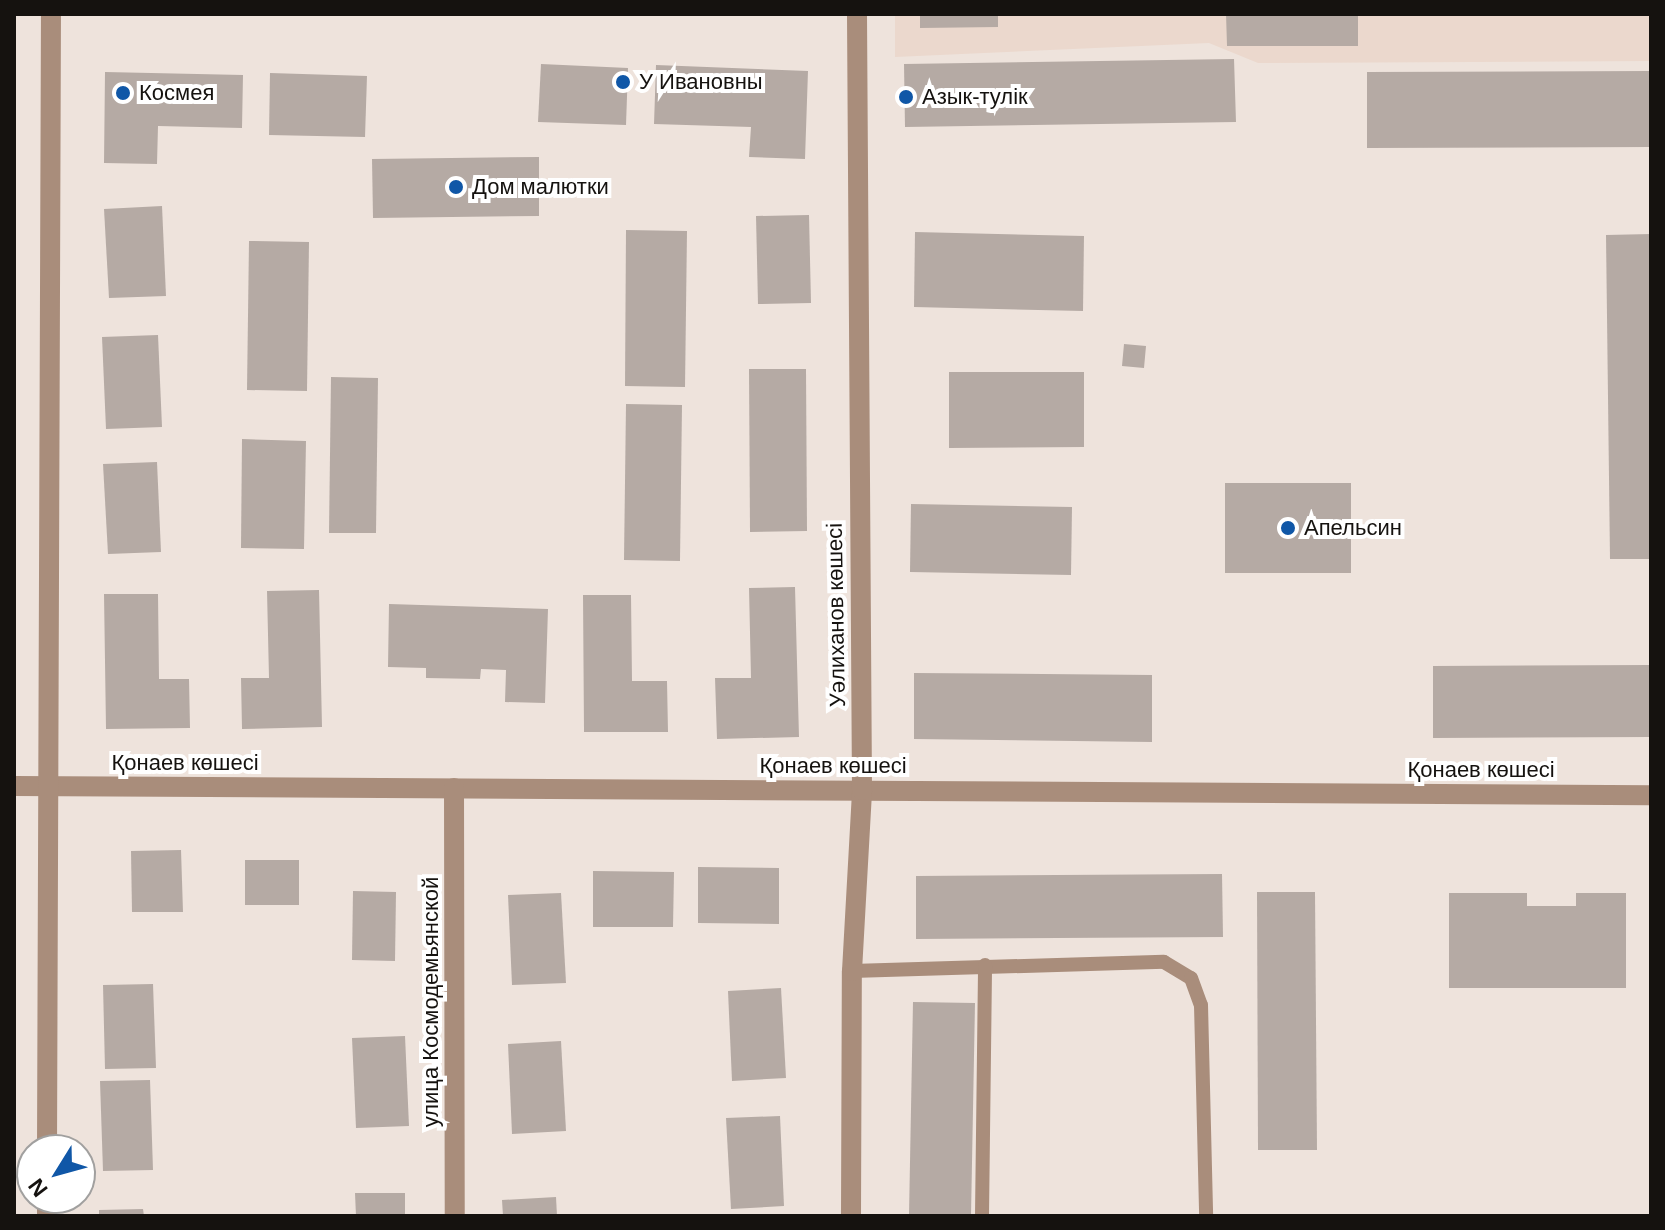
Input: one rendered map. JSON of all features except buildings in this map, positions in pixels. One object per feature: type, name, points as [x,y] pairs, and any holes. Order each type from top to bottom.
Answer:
[{"type":"street","points":[[47,1134],[51,786],[51,14]]},
{"type":"street","name":"Уәлиханов көшесі","points":[[851,1216],[852,971],[862,790],[857,14]]},
{"type":"street","name":"Қонаев көшесі","points":[[14,786],[1651,795]]},
{"type":"street","name":"улица Космодемьянской","points":[[454,788],[455,1216]]},
{"type":"lane","points":[[852,971],[1164,962],[1191,978],[1201,1005],[1206,1216]]},
{"type":"lane","points":[[982,1216],[985,965]]},
{"type":"shaded area","points":[[895,14],[1651,14],[1651,61],[1258,63],[1209,43],[895,57]]},
{"type":"place","name":"У Ивановны","points":[[623,82]]},
{"type":"place","name":"Космея","points":[[123,93]]},
{"type":"place","name":"Азык-тулiк","points":[[906,97]]},
{"type":"place","name":"Дом малютки","points":[[456,187]]},
{"type":"place","name":"Апельсин","points":[[1288,528]]}]
